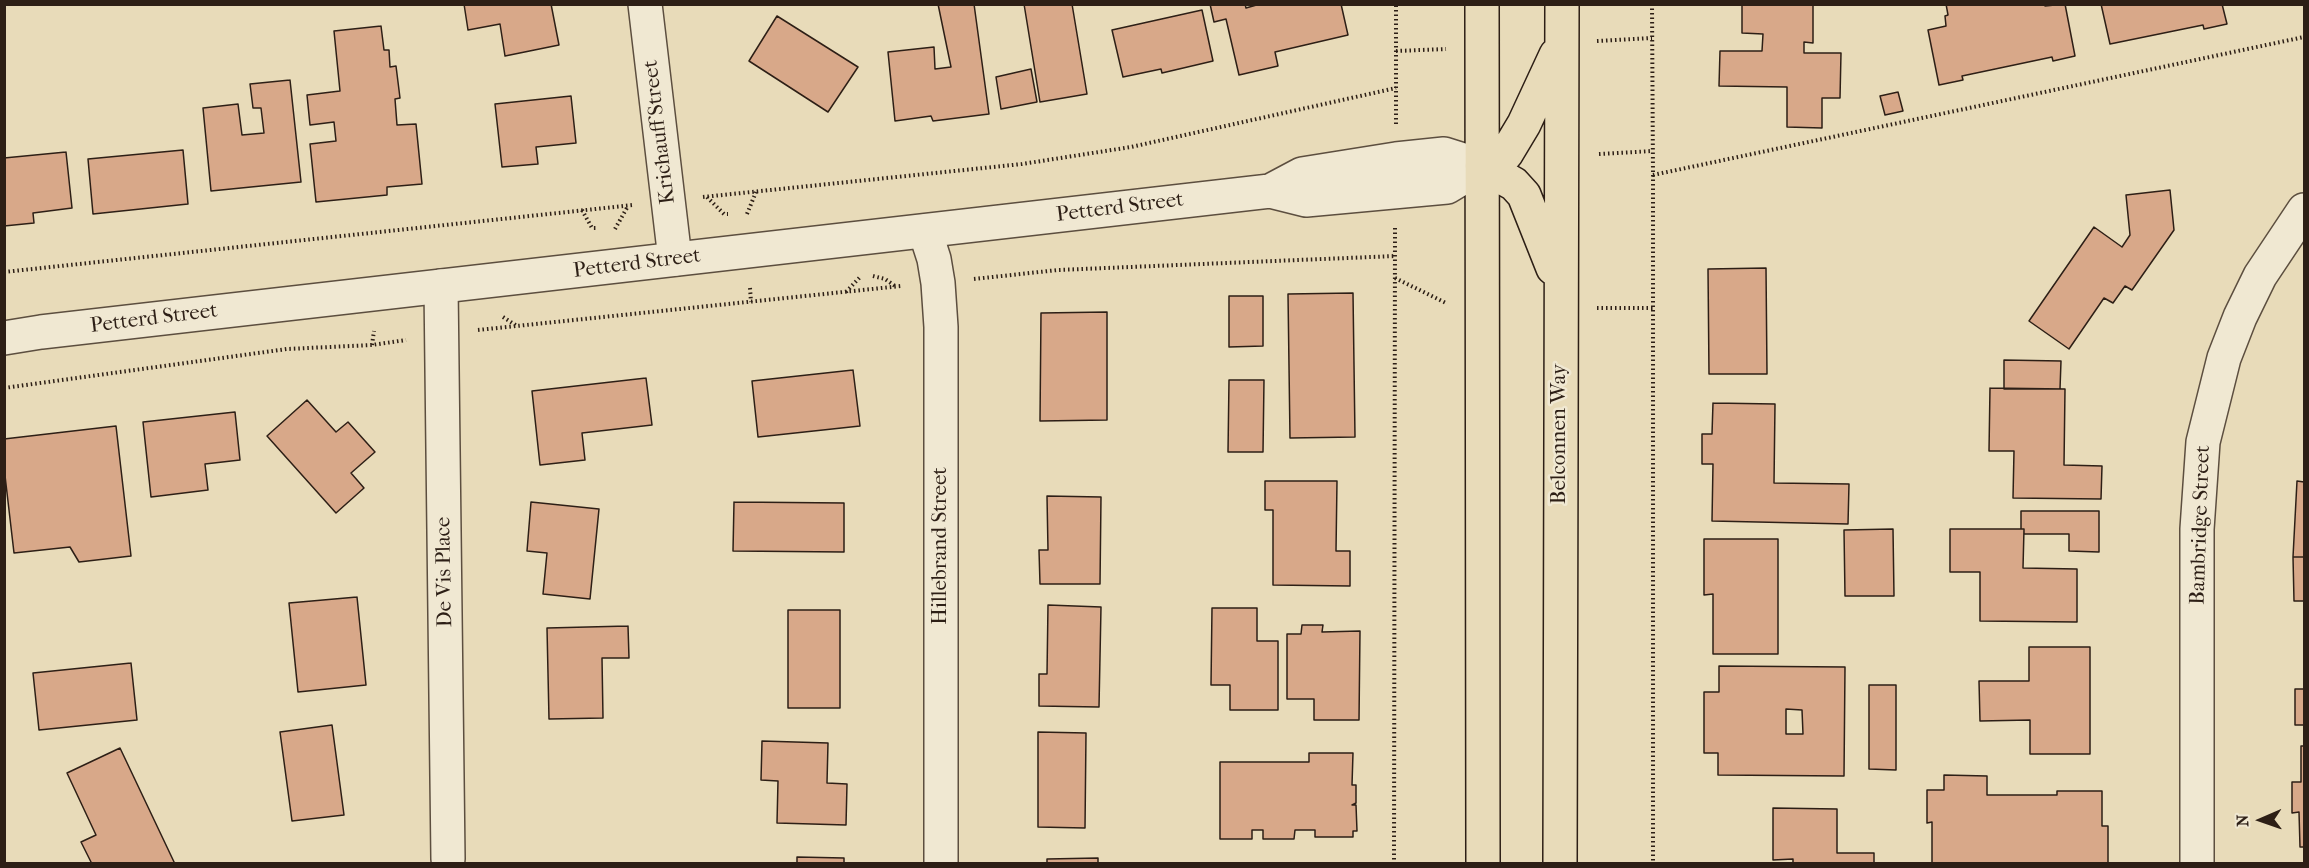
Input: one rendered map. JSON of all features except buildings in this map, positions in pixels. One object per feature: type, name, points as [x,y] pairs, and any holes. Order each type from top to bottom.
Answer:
[{"type":"main road","points":[[1482,4],[1483,864]]},
{"type":"main road","name":"Belconnen Way","points":[[1560,864],[1562,4]]},
{"type":"main road","points":[[1482,166],[1506,154],[1562,43]]},
{"type":"main road","points":[[1482,166],[1514,184],[1524,195],[1560,286]]},
{"type":"street","name":"Krichauff Street","points":[[645,4],[675,259]]},
{"type":"street","name":"Petterd Street","points":[[1270,191],[1302,174],[1396,159],[1444,154],[1482,166]]},
{"type":"street","name":"Petterd Street","points":[[4,338],[1270,191],[1306,200],[1447,187],[1482,166]]},
{"type":"street","name":"Bambridge Street","points":[[2197,864],[2197,529],[2203,442],[2224,358],[2240,316],[2260,276],[2304,210]]},
{"type":"street","name":"Hillebrand Street","points":[[926,231],[938,283],[941,327],[941,864]]},
{"type":"street","name":"De Vis Place","points":[[441,286],[448,859]]},
{"type":"path","points":[[1396,4],[1396,159]]},
{"type":"path","points":[[1652,4],[1653,864]]},
{"type":"path","points":[[1653,175],[2304,37]]},
{"type":"path","points":[[4,272],[1022,164],[1131,147],[1356,99],[1396,88]]},
{"type":"path","points":[[1560,159],[1602,153],[1652,151]]},
{"type":"path","points":[[747,214],[756,192]]},
{"type":"path","points":[[1394,864],[1396,192]]},
{"type":"path","points":[[707,197],[724,214],[735,214]]},
{"type":"path","points":[[582,210],[592,228],[615,229],[628,206]]},
{"type":"path","points":[[477,330],[1058,270],[1395,255]]},
{"type":"path","points":[[846,292],[863,274],[885,279],[896,287]]},
{"type":"path","points":[[1395,278],[1456,308]]},
{"type":"path","points":[[4,388],[287,349],[372,345],[411,340]]}]
